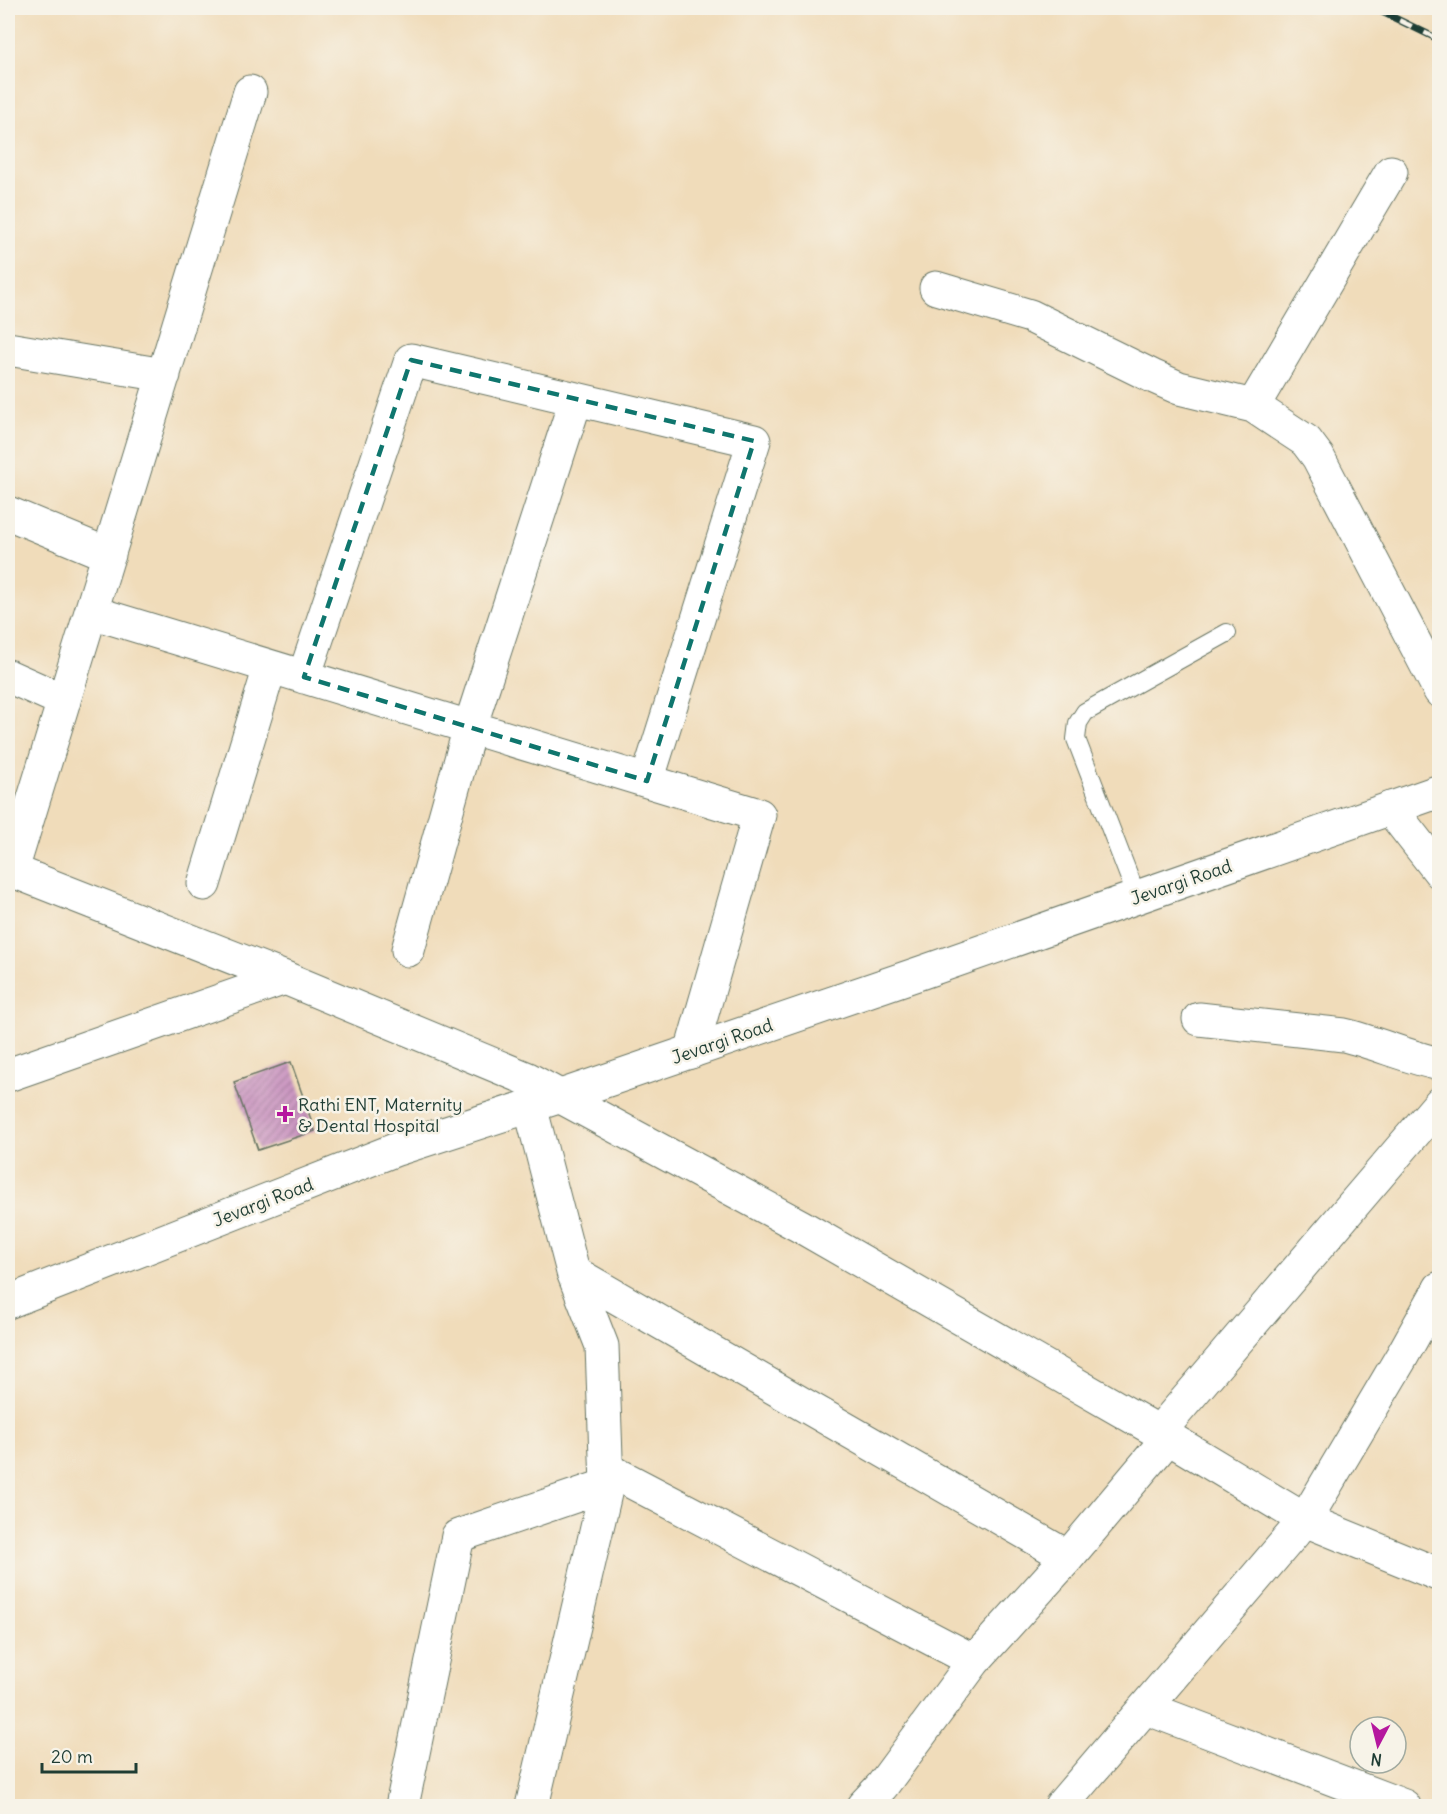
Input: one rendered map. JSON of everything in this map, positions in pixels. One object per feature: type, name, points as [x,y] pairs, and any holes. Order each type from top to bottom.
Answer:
[{"type":"street","points":[[250,92],[10,870],[285,978],[528,1078],[802,1227],[1163,1435],[1305,1520],[1440,1575]]},
{"type":"street","points":[[1252,406],[1391,172]]},
{"type":"street","points":[[936,288],[1030,316],[1179,387],[1252,406],[1306,441],[1318,457],[1440,691]]},
{"type":"street","points":[[8,349],[164,375]]},
{"type":"street","points":[[304,677],[411,360],[754,441],[647,781]]},
{"type":"street","points":[[408,950],[470,727],[576,399]]},
{"type":"street","points":[[8,513],[109,555]]},
{"type":"street","points":[[91,612],[759,815],[691,1052]]},
{"type":"street","points":[[204,884],[270,667]]},
{"type":"street","points":[[8,676],[64,700]]},
{"type":"street","name":"Jevargi Road","points":[[8,1302],[398,1149],[691,1052],[1440,791]]},
{"type":"street","points":[[1390,808],[1440,872]]},
{"type":"street","points":[[8,1076],[285,978]]},
{"type":"street","points":[[1199,1019],[1344,1035],[1440,1064]]},
{"type":"street","points":[[863,1806],[882,1786],[974,1661],[1068,1557],[1163,1435],[1440,1103]]},
{"type":"street","points":[[530,1106],[573,1272],[602,1346],[607,1477],[532,1806]]},
{"type":"street","points":[[573,1272],[1068,1557]]},
{"type":"street","points":[[1061,1806],[1305,1520],[1440,1288]]},
{"type":"street","points":[[402,1806],[458,1536],[607,1477],[974,1661]]},
{"type":"street","points":[[1146,1708],[1404,1806]]},
{"type":"lane","points":[[1137,897],[1076,739],[1078,723],[1085,712],[1227,633]]},
{"type":"highlighted area","points":[[411,360],[754,441],[647,781],[304,677]]},
{"type":"building","points":[[291,1062],[315,1131],[258,1150],[234,1082]]},
{"type":"railway","points":[[1374,8],[1440,40]]},
{"type":"place","name":"Rathi ENT, Maternity & Dental Hospital","points":[[285,1114]]}]
